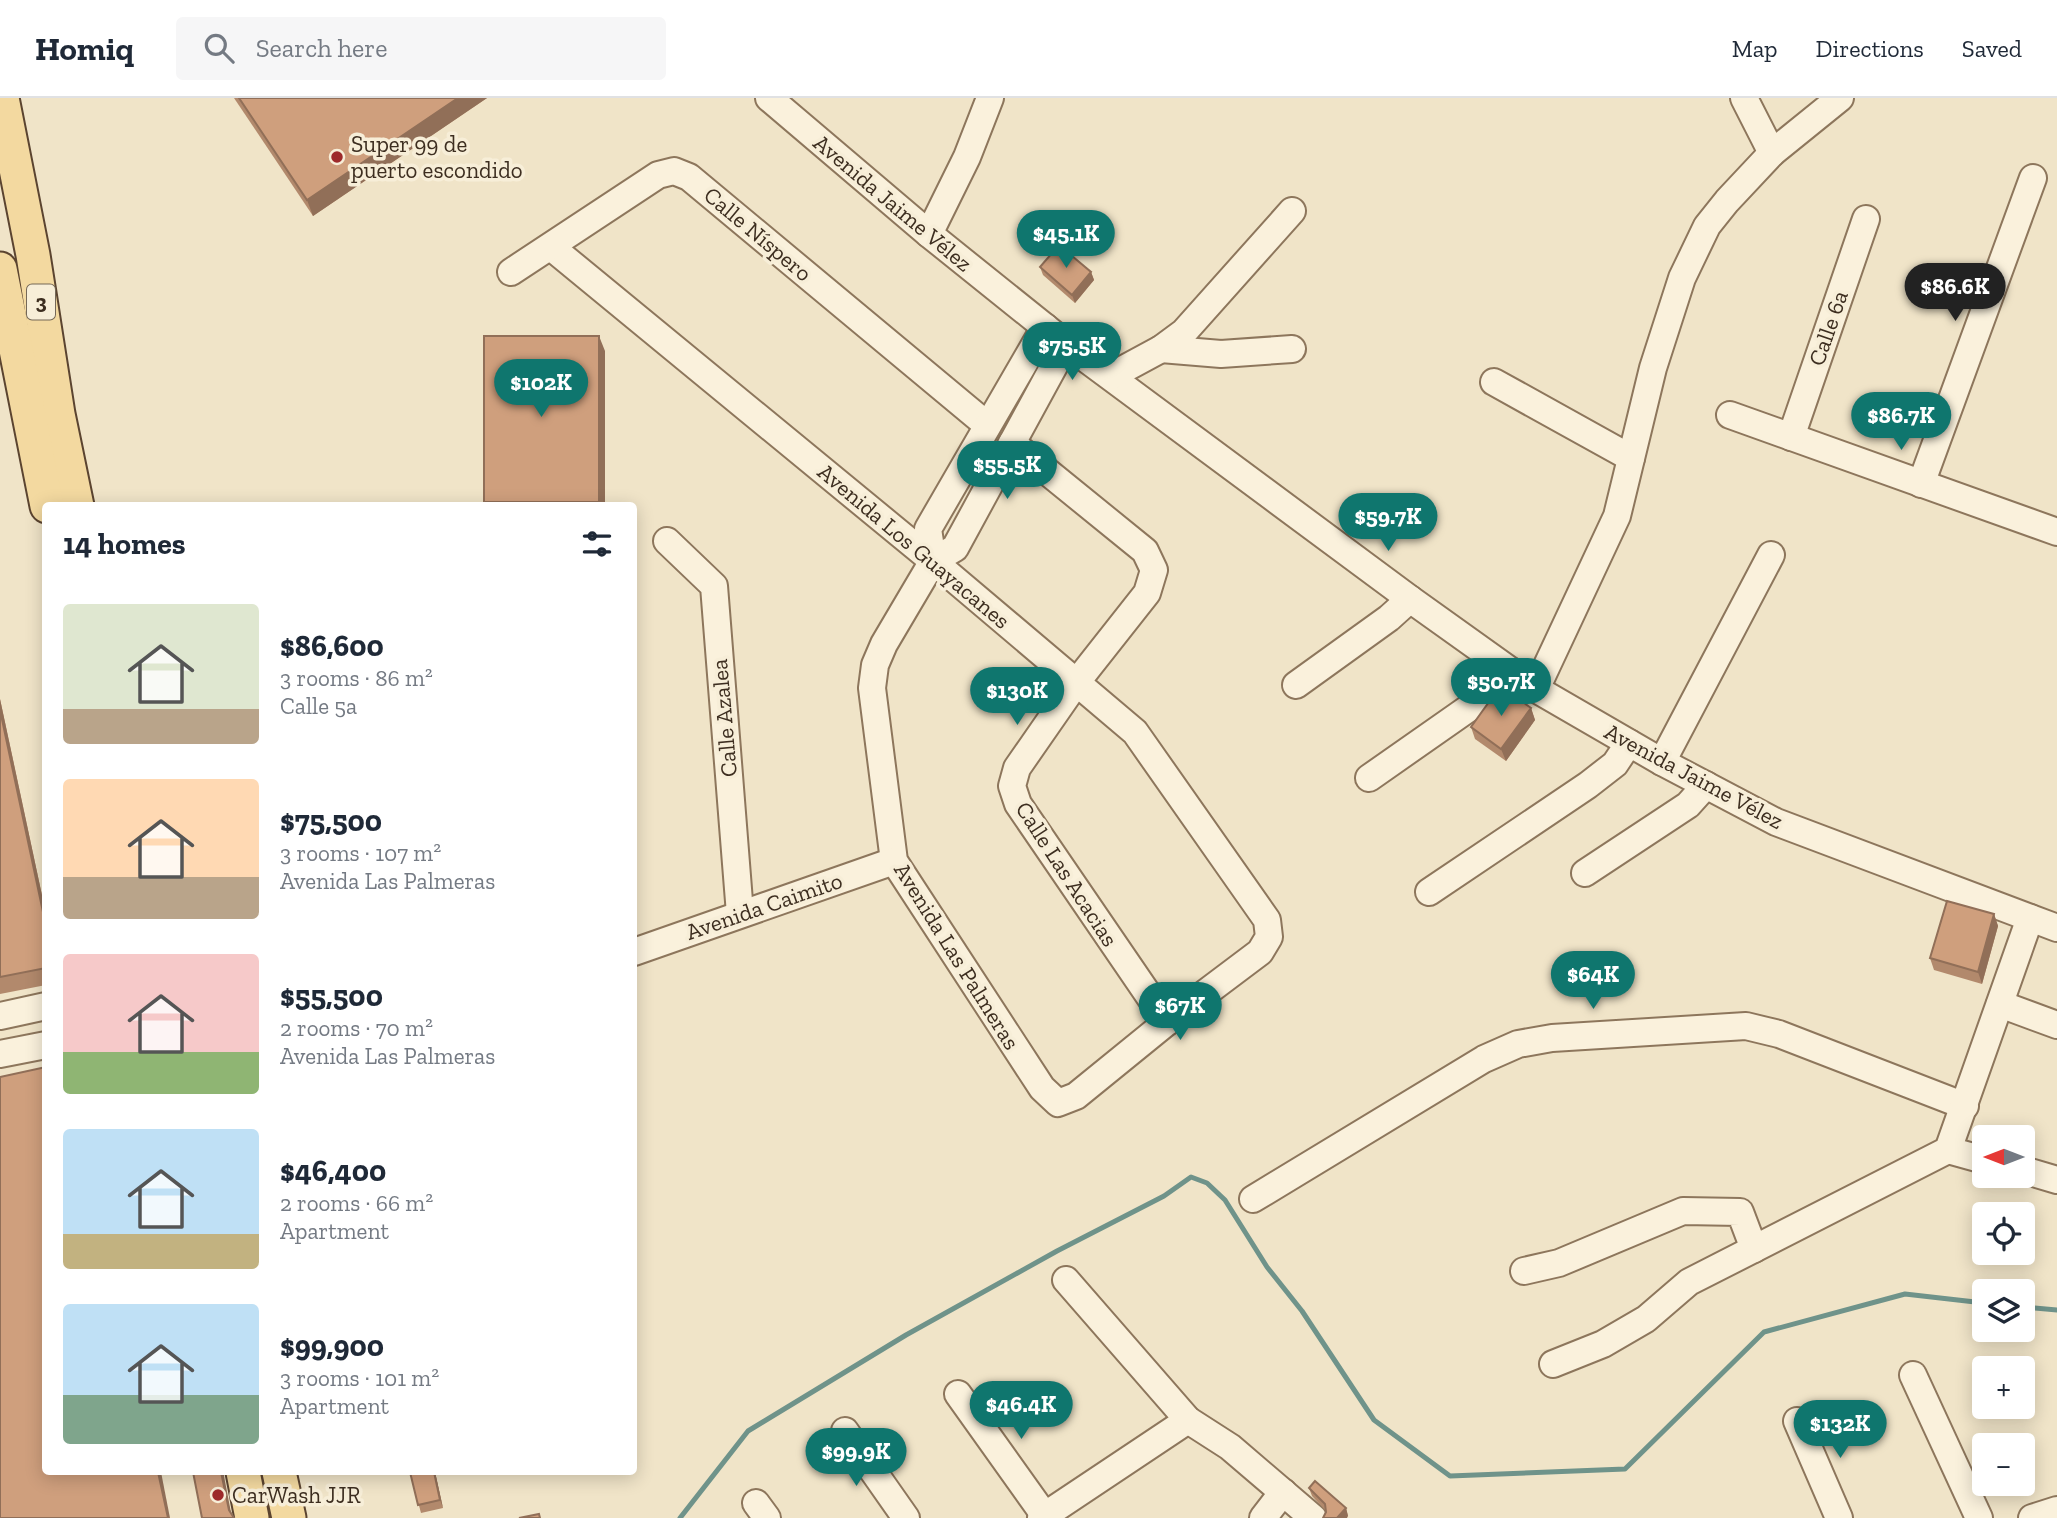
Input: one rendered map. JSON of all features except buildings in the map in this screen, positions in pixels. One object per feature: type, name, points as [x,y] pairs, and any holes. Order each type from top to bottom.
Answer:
[{"type":"main road","name":"3","points":[[2,98],[33,255],[58,414],[76,502]]},
{"type":"main road","name":"3","points":[[0,269],[46,502]]},
{"type":"main road","points":[[244,1475],[253,1518]]},
{"type":"main road","points":[[280,1475],[289,1518]]},
{"type":"street","name":"Avenida Jaime Vélez","points":[[768,98],[929,234],[1066,344],[1536,689],[1662,762],[1776,822],[2057,928]]},
{"type":"street","points":[[929,234],[967,158],[990,98]]},
{"type":"street","points":[[1744,98],[1772,153]]},
{"type":"street","points":[[1536,689],[1617,516],[1653,368],[1687,268],[1707,226],[1772,153],[1840,98]]},
{"type":"street","name":"Calle Níspero","points":[[511,272],[658,175],[674,171],[689,177],[988,425]]},
{"type":"street","points":[[1921,484],[2033,178]]},
{"type":"street","points":[[1111,376],[1161,349],[1184,332],[1292,211]]},
{"type":"street","name":"Calle 6a","points":[[1791,438],[1866,219]]},
{"type":"street","name":"Avenida Los Guayacanes","points":[[551,247],[933,561],[1135,733],[1268,920],[1269,937],[1260,952],[1167,1022],[1076,1097],[1058,1102]]},
{"type":"street","points":[[933,561],[928,529],[1045,327]]},
{"type":"street","name":"Avenida Las Palmeras","points":[[1058,1102],[1042,1088],[894,861],[872,688],[874,665],[884,644],[933,561],[955,548],[1066,344]]},
{"type":"street","points":[[1161,349],[1221,354],[1292,349]]},
{"type":"street","points":[[1494,382],[1631,458]]},
{"type":"street","points":[[1730,415],[2056,529]]},
{"type":"street","name":"Calle Las Acacias","points":[[1012,443],[1145,551],[1154,570],[1147,593],[1076,683],[1017,768],[1012,786],[1018,804],[1167,1022]]},
{"type":"street","name":"Calle Azalea","points":[[667,541],[714,586],[740,915]]},
{"type":"street","points":[[1662,762],[1771,555]]},
{"type":"street","points":[[1296,685],[1389,618],[1410,599]]},
{"type":"street","points":[[1368,778],[1489,694],[1513,672]]},
{"type":"street","points":[[1429,891],[1588,785],[1615,764],[1629,743]]},
{"type":"street","points":[[1585,873],[1688,805],[1706,785]]},
{"type":"street","name":"Avenida Caimito","points":[[637,951],[894,861]]},
{"type":"street","points":[[1553,1364],[1603,1344],[1646,1319],[1689,1282],[1948,1150],[2030,918]]},
{"type":"street","points":[[2000,1004],[2057,1025]]},
{"type":"street","points":[[0,1016],[42,1007]]},
{"type":"street","points":[[1253,1199],[1484,1059],[1518,1044],[1552,1038],[1746,1026],[1779,1034],[1965,1106]]},
{"type":"street","points":[[0,1055],[42,1046]]},
{"type":"street","points":[[1948,1150],[1972,1157]]},
{"type":"street","points":[[2035,1174],[2057,1180]]},
{"type":"street","points":[[1524,1271],[1559,1263],[1683,1211],[1740,1212],[1754,1249]]},
{"type":"street","points":[[1066,1280],[1188,1420],[1230,1447],[1313,1518]]},
{"type":"street","points":[[1913,1375],[1979,1518]]},
{"type":"street","points":[[958,1394],[1043,1517],[1188,1420]]},
{"type":"street","points":[[1797,1421],[1839,1518]]},
{"type":"street","points":[[845,1431],[906,1518]]},
{"type":"street","points":[[1263,1518],[1283,1492]]},
{"type":"waterway","points":[[680,1518],[748,1431],[906,1335],[1057,1251],[1164,1196],[1191,1177],[1207,1183],[1225,1200],[1267,1267],[1302,1311],[1374,1420],[1450,1476],[1625,1469],[1764,1332],[1905,1294],[1972,1302]]},
{"type":"waterway","points":[[2035,1308],[2057,1310]]},
{"type":"place","name":"Super 99 de puerto escondido","points":[[337,157]]},
{"type":"place","name":"CarWash JJR","points":[[218,1495]]}]
